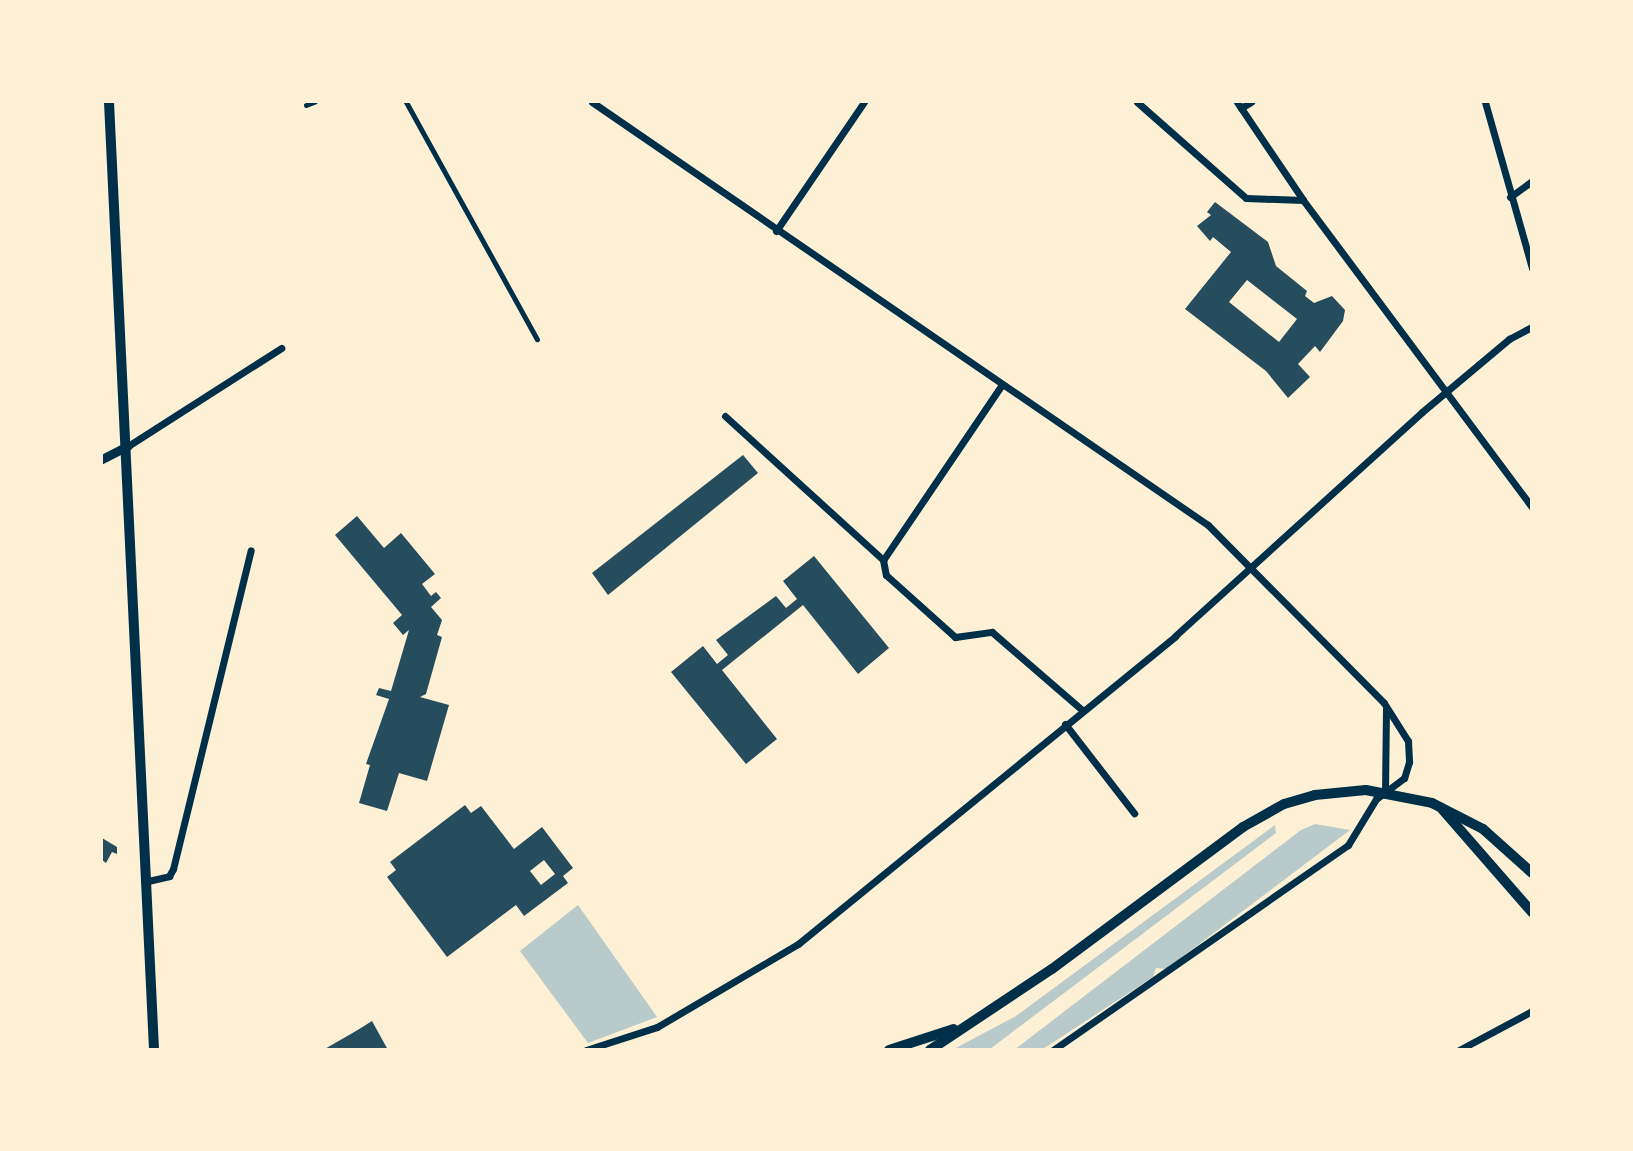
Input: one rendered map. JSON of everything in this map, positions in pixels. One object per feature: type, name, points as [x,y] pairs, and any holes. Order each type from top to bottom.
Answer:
[{"type":"main road","points":[[109,102],[128,446],[154,1049]]},
{"type":"main road","points":[[930,1049],[1052,970],[1242,827],[1284,804],[1315,795],[1385,791],[1440,807],[1483,829],[1531,873]]},
{"type":"main road","points":[[1440,807],[1531,912]]},
{"type":"main road","points":[[888,1049],[963,1026]]},
{"type":"street","points":[[306,105],[314,102]]},
{"type":"street","points":[[406,102],[537,339]]},
{"type":"street","points":[[592,102],[1208,526],[1384,703],[1408,741],[1409,762],[1404,778],[1385,791],[1348,845],[1053,1049]]},
{"type":"street","points":[[776,231],[864,102]]},
{"type":"street","points":[[1137,102],[1246,198],[1303,200]]},
{"type":"street","points":[[1251,102],[1239,105],[1303,200],[1531,507]]},
{"type":"street","points":[[1485,102],[1531,268]]},
{"type":"street","points":[[1510,197],[1531,181]]},
{"type":"street","points":[[586,1049],[657,1027],[776,960],[1250,569],[1444,392],[1509,339],[1531,327]]},
{"type":"street","points":[[102,459],[128,446],[281,348]]},
{"type":"street","points":[[883,560],[1001,386]]},
{"type":"street","points":[[725,416],[883,560],[886,575],[955,637],[992,632],[1082,710]]},
{"type":"street","points":[[148,881],[169,876],[173,869],[251,550]]},
{"type":"street","points":[[1384,703],[1389,724],[1385,791]]},
{"type":"street","points":[[1065,724],[1134,813]]},
{"type":"street","points":[[1459,1049],[1478,1046],[1531,1011]]},
{"type":"shaded area","points":[[1315,824],[1350,830],[1166,969],[1156,968],[1153,977],[1043,1049],[1014,1050],[1301,830]]},
{"type":"shaded area","points":[[1275,825],[1276,833],[990,1049],[954,1049],[1016,1016]]},
{"type":"shaded area","points":[[578,905],[657,1017],[588,1043],[520,951]]},
{"type":"building","points":[[1215,202],[1268,242],[1276,266],[1307,291],[1305,296],[1314,303],[1332,296],[1345,310],[1343,321],[1320,352],[1315,346],[1298,364],[1310,377],[1288,398],[1266,371],[1185,309],[1231,252],[1213,237],[1210,241],[1197,226],[1211,215],[1207,212]],"holes":[[[1247,280],[1297,319],[1279,342],[1229,302]]]},
{"type":"building","points":[[743,455],[758,473],[608,595],[592,573]]},
{"type":"building","points":[[357,516],[384,548],[401,533],[435,574],[422,584],[431,596],[436,592],[441,598],[431,607],[442,620],[437,635],[442,637],[426,694],[420,697],[449,705],[427,781],[399,773],[387,811],[359,803],[370,765],[366,764],[389,699],[376,695],[379,688],[391,691],[409,630],[403,635],[393,623],[402,615],[335,535]]},
{"type":"building","points":[[814,556],[889,648],[858,674],[803,605],[722,670],[777,739],[746,764],[671,672],[703,646],[717,664],[728,655],[716,640],[776,596],[786,608],[797,599],[783,581]]},
{"type":"building","points":[[465,805],[471,813],[481,806],[514,849],[542,827],[573,868],[563,876],[568,883],[524,916],[516,905],[447,957],[387,877],[396,870],[390,862]],"holes":[[[544,860],[555,874],[541,885],[530,871]]]},
{"type":"building","points":[[102,838],[117,847],[117,854],[112,852],[106,863],[102,860]]},
{"type":"building","points":[[372,1021],[388,1050],[323,1050],[356,1031]]}]
